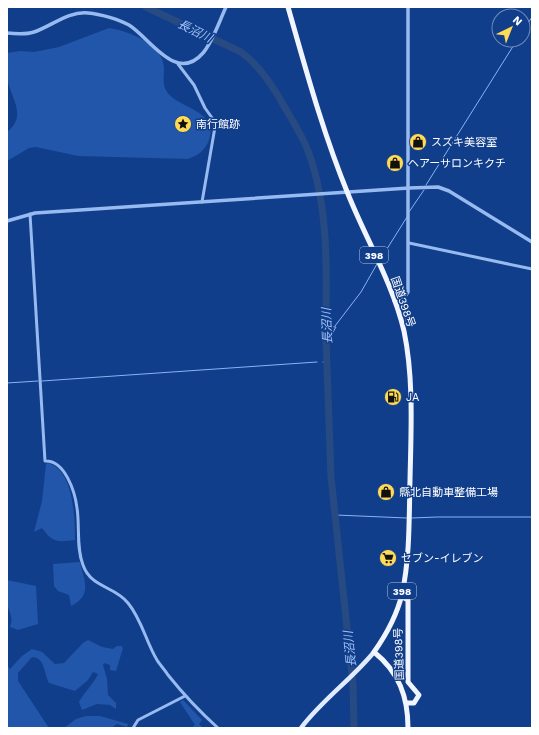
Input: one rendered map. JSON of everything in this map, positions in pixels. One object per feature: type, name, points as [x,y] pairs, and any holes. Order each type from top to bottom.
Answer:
[{"type":"highway","name":"国道398号","points":[[288,7],[313,94],[347,193],[394,301],[403,330],[409,372],[409,523],[406,565],[401,596],[391,622],[374,652],[392,670],[401,686],[407,703],[408,728]]},
{"type":"highway","name":"国道398号","points":[[401,596],[408,600],[408,682],[418,695],[414,703],[407,703]]},
{"type":"main road","points":[[301,728],[317,709],[363,665],[374,652]]},
{"type":"street","points":[[178,64],[189,62],[199,57],[209,43],[226,7]]},
{"type":"street","points":[[394,301],[403,297],[408,292],[408,7]]},
{"type":"street","points":[[7,33],[21,34],[34,32],[71,15],[92,13],[129,25],[169,60],[178,64],[194,85],[205,108],[215,122],[202,202]]},
{"type":"street","points":[[7,221],[30,214],[313,194],[438,187],[454,194],[532,242]]},
{"type":"street","points":[[30,214],[45,461],[54,462],[61,468],[72,490],[77,509],[80,556],[87,574],[100,585],[122,597],[129,604],[143,629],[156,659],[184,696],[218,728]]},
{"type":"street","points":[[409,242],[532,269]]},
{"type":"street","points":[[403,297],[407,305],[407,321]]},
{"type":"street","points":[[133,728],[138,720],[184,696]]},
{"type":"shaded area","points":[[109,28],[126,32],[144,40],[158,52],[164,68],[164,83],[167,92],[172,97],[203,116],[209,123],[211,130],[209,140],[203,150],[188,159],[78,156],[36,147],[29,148],[7,161],[7,132],[13,126],[17,113],[7,78],[7,53],[20,51],[34,52],[59,47]]},
{"type":"shaded area","points":[[48,463],[57,467],[68,485],[73,508],[75,540],[60,541],[53,539],[42,528],[34,532],[42,501],[46,464]]},
{"type":"shaded area","points":[[80,562],[85,581],[85,592],[78,602],[71,606],[69,595],[58,591],[54,586],[53,564]]},
{"type":"shaded area","points":[[7,580],[36,586],[38,624],[18,630],[10,627],[11,617],[6,598]]},
{"type":"shaded area","points":[[88,640],[102,647],[113,649],[117,646],[121,646],[123,648],[116,671],[110,670],[110,665],[104,663],[103,665],[107,679],[108,695],[116,703],[116,709],[110,705],[97,704],[82,710],[79,702],[98,674],[93,672],[88,680],[75,691],[49,683],[42,663],[36,658],[32,657],[18,673],[18,681],[49,728],[7,728],[7,665],[10,669],[22,656],[32,649],[42,652],[55,664],[64,663],[83,643]]},
{"type":"shaded area","points":[[183,700],[202,720],[199,724],[203,728],[191,728],[195,725],[180,702]]},
{"type":"shaded area","points":[[86,716],[100,716],[128,724],[127,727],[117,724],[111,728],[64,728],[76,719]]},
{"type":"water","points":[[325,303],[328,304],[328,326],[336,327],[329,339],[328,348],[324,348]]},
{"type":"waterway","name":"長沼川","points":[[146,7],[241,52],[260,70],[280,98],[306,145],[319,190],[326,252],[326,313]]},
{"type":"waterway","points":[[426,185],[512,48]]},
{"type":"waterway","points":[[409,212],[424,190]]},
{"type":"waterway","points":[[380,260],[407,217]]},
{"type":"waterway","points":[[335,326],[361,292],[377,264]]},
{"type":"waterway","name":"長沼川","points":[[326,339],[331,477],[353,684],[354,728]]},
{"type":"waterway","name":"長沼川","points":[[323,362],[327,361]]},
{"type":"waterway","points":[[42,381],[317,362]]},
{"type":"waterway","points":[[7,383],[38,381]]},
{"type":"waterway","points":[[335,515],[407,518]]},
{"type":"waterway","points":[[412,518],[532,517]]},
{"type":"place","name":"南行館跡","points":[[183,124]]},
{"type":"place","name":"スズキ美容室","points":[[418,142]]},
{"type":"place","name":"ヘアーサロンキクチ","points":[[395,163]]},
{"type":"place","name":"JA","points":[[393,397]]},
{"type":"place","name":"縣北自動車整備工場","points":[[386,492]]},
{"type":"place","name":"セブン-イレブン","points":[[388,558]]}]
